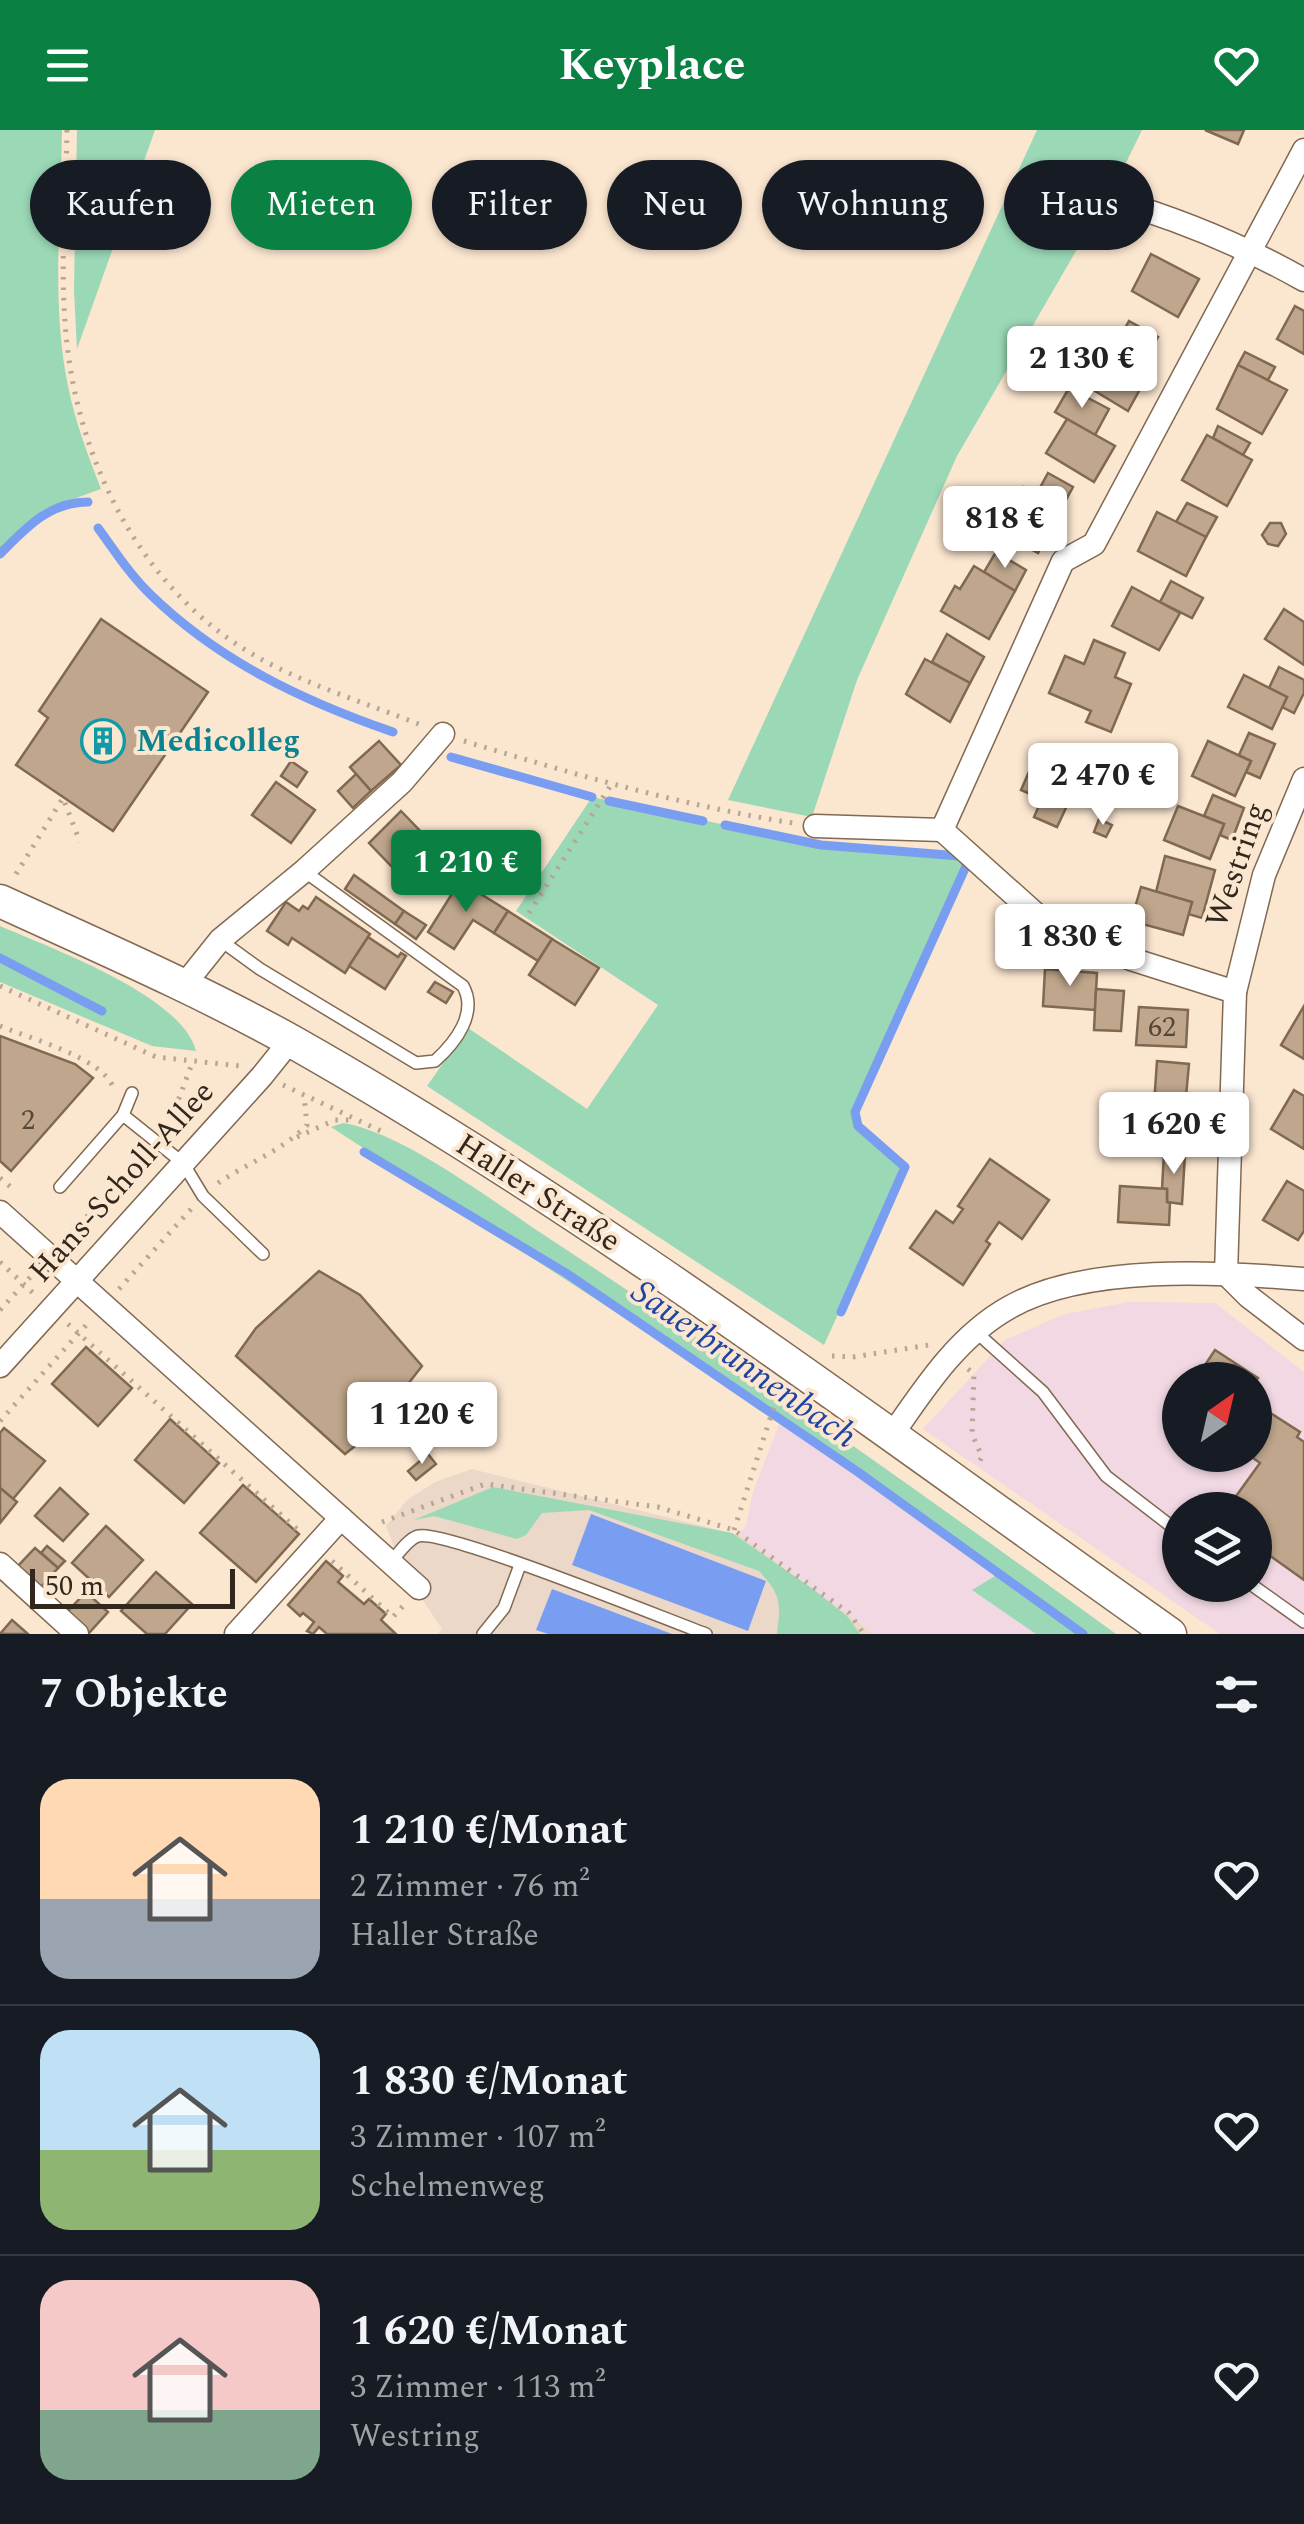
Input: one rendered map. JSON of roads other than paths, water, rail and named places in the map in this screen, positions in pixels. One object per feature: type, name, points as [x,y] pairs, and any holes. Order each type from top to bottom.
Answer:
[{"type":"main road","name":"Haller Straße","points":[[8,888],[290,1041],[569,1211],[1170,1634]]},
{"type":"street","points":[[942,830],[1062,561],[1094,544],[1304,150]]},
{"type":"street","points":[[1154,212],[1252,250],[1304,280]]},
{"type":"street","points":[[184,985],[220,940],[402,782],[443,734]]},
{"type":"street","name":"Westring","points":[[1226,1274],[1234,992],[1264,875],[1304,779]]},
{"type":"street","points":[[815,826],[942,830],[1049,926],[1130,959],[1234,992]]},
{"type":"street","name":"Hans-Scholl-Allee","points":[[0,1366],[290,1041]]},
{"type":"street","points":[[0,1212],[419,1588]]},
{"type":"street","points":[[1226,1274],[1248,1296],[1304,1338]]},
{"type":"street","points":[[892,1435],[931,1378],[976,1332],[1009,1307],[1026,1300],[1088,1282],[1226,1274],[1304,1279]]},
{"type":"street","points":[[236,1634],[341,1518]]},
{"type":"street","points":[[0,1564],[77,1634]]},
{"type":"lane","points":[[220,940],[260,969],[416,1064],[435,1062],[471,1008],[463,986],[304,871]]},
{"type":"lane","points":[[60,1187],[123,1115],[132,1093]]},
{"type":"lane","points":[[123,1115],[183,1163],[203,1196],[263,1254]]},
{"type":"lane","points":[[976,1332],[1043,1392],[1106,1476],[1162,1520]]},
{"type":"lane","points":[[390,1562],[414,1537],[422,1535],[469,1546],[706,1634]]},
{"type":"lane","points":[[483,1634],[504,1608],[520,1565]]},
{"type":"lane","points":[[1272,1599],[1304,1622]]},
{"type":"water","points":[[591,1514],[766,1581],[748,1631],[572,1565]]},
{"type":"water","points":[[552,1589],[672,1634],[548,1634],[536,1630]]},
{"type":"waterway","points":[[0,554],[50,512],[61,506],[88,502]]},
{"type":"waterway","points":[[98,528],[143,587],[205,640],[264,677],[393,732]]},
{"type":"waterway","points":[[451,757],[592,797]]},
{"type":"waterway","points":[[609,801],[703,821]]},
{"type":"waterway","points":[[725,825],[821,845],[960,856],[967,864],[855,1112],[858,1126],[905,1167],[841,1312]]},
{"type":"waterway","name":"Sauerbrunnenbach","points":[[0,958],[102,1011]]},
{"type":"waterway","name":"Sauerbrunnenbach","points":[[364,1152],[566,1273],[858,1472],[1083,1634]]},
{"type":"place","name":"Medicolleg","points":[[103,741]]}]
